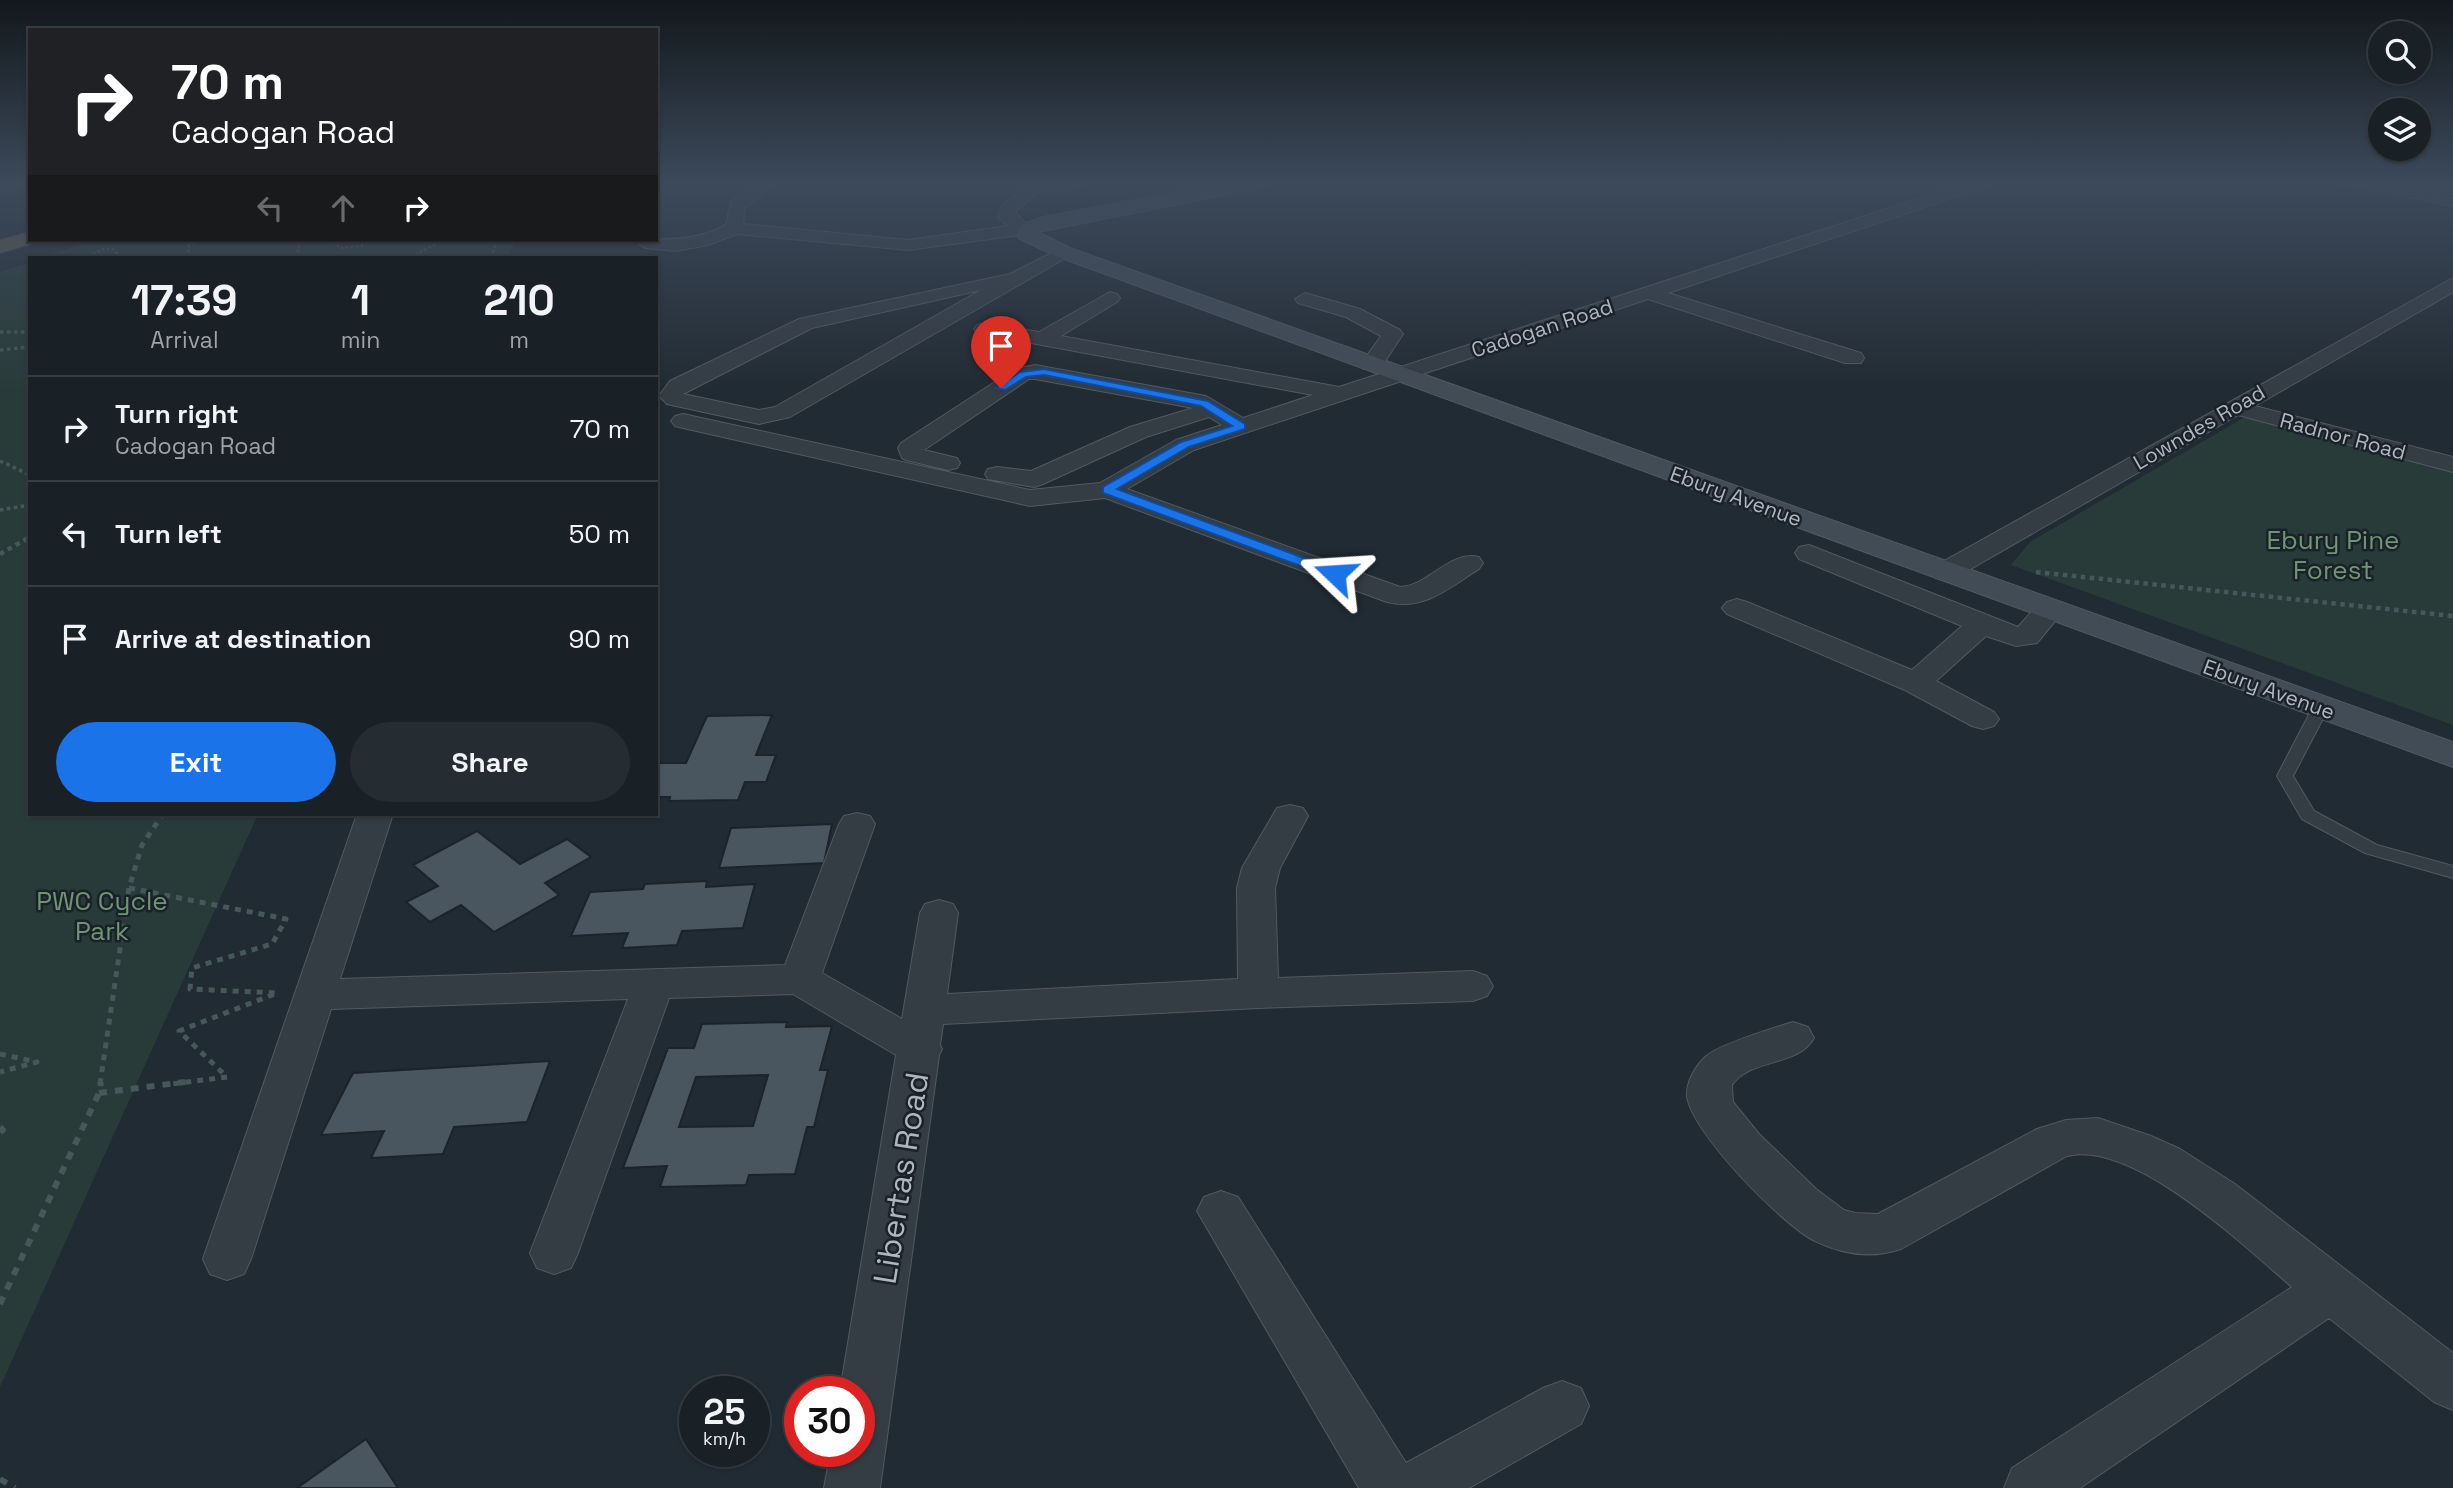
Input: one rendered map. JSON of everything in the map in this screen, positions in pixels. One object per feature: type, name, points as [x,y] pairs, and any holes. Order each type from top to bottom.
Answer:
[{"type":"street","name":"Cadogan Road","points":[[1107,490],[1185,445],[1774,251]]},
{"type":"street","points":[[1018,279],[806,323],[678,386],[670,396],[759,417],[775,415],[792,408],[1018,279],[1063,252]]},
{"type":"street","name":"Ebury Avenue","points":[[1063,252],[2453,755]]},
{"type":"street","name":"Lowndes Road","points":[[1945,572],[2453,284]]},
{"type":"street","points":[[1649,293],[1853,358]]},
{"type":"street","points":[[1042,339],[1110,298]]},
{"type":"street","points":[[1306,299],[1353,313],[1393,334],[1372,364]]},
{"type":"street","points":[[984,329],[1341,394]]},
{"type":"street","points":[[879,332],[912,339]]},
{"type":"street","points":[[1212,409],[1138,432],[1030,480],[915,455],[910,451],[913,445],[1029,372],[1044,372],[1198,401],[1212,409],[1241,427]]},
{"type":"street","name":"Radnor Road","points":[[2234,407],[2453,465]]},
{"type":"street","points":[[683,421],[1030,498],[1107,490],[1397,596],[1420,595],[1469,563]]},
{"type":"street","points":[[1809,553],[2007,634],[2026,637],[2049,610]]},
{"type":"street","points":[[1737,608],[1916,683],[1983,719]]},
{"type":"street","points":[[1916,683],[1983,624]]},
{"type":"street","points":[[227,1259],[374,816]]},
{"type":"street","points":[[1258,993],[1256,888],[1261,868],[1290,816]]},
{"type":"street","points":[[800,979],[857,824]]},
{"type":"street","name":"Libertas Road","points":[[870,1376],[924,1029],[939,913]]},
{"type":"street","points":[[314,995],[800,979],[924,1029],[1258,993],[1473,986]]},
{"type":"street","points":[[554,1253],[654,984]]},
{"type":"street","points":[[1793,1038],[1725,1064],[1717,1070],[1710,1081],[1710,1103],[1722,1124],[1804,1208],[1826,1224],[1863,1235],[1884,1234],[2053,1142],[2079,1134],[2103,1137],[2180,1172],[2222,1200],[2453,1385]]},
{"type":"street","points":[[1220,1211],[1390,1488]]},
{"type":"street","points":[[2032,1488],[2331,1289]]},
{"type":"street","points":[[1415,1488],[1562,1406]]},
{"type":"street","points":[[852,1488],[855,1467]]},
{"type":"lane","points":[[2321,707],[2285,776],[2308,815],[2371,849],[2453,872]]},
{"type":"path","points":[[0,332],[28,332]]},
{"type":"path","points":[[0,350],[28,347]]},
{"type":"path","points":[[0,461],[28,474]]},
{"type":"path","points":[[0,510],[28,505]]},
{"type":"path","points":[[0,554],[28,538]]},
{"type":"path","points":[[2030,571],[2453,616]]},
{"type":"path","points":[[0,1304],[99,1093],[129,888],[142,845],[162,816]]},
{"type":"path","points":[[99,1093],[227,1076],[179,1031],[277,993],[190,989],[192,968],[272,944],[286,919],[129,888]]},
{"type":"path","points":[[0,1054],[37,1062],[0,1072]]},
{"type":"path","points":[[0,1479],[15,1488]]},
{"type":"green space","points":[[59,251],[511,251],[508,256],[45,256]]},
{"type":"green space","name":"PWC Cycle Park","points":[[28,263],[28,816],[257,816],[0,1387],[0,272]]},
{"type":"green space","name":"Ebury Pine Forest","points":[[2257,410],[2453,465],[2453,725],[2011,565],[2030,542]]},
{"type":"building","points":[[772,715],[756,755],[776,755],[766,782],[745,782],[738,800],[669,801],[670,797],[658,797],[658,763],[686,763],[707,716]]},
{"type":"building","points":[[832,824],[824,863],[719,868],[731,828]]},
{"type":"building","points":[[477,831],[520,864],[567,839],[591,857],[545,883],[559,895],[494,932],[461,905],[430,922],[406,902],[438,886],[413,865]]},
{"type":"building","points":[[707,881],[706,887],[755,884],[743,928],[682,931],[677,945],[622,948],[628,933],[571,936],[590,892],[643,889],[645,884]]},
{"type":"building","points":[[787,1022],[786,1027],[832,1026],[820,1070],[828,1070],[814,1127],[807,1127],[795,1174],[749,1175],[746,1185],[660,1187],[667,1166],[623,1168],[668,1048],[694,1048],[702,1024]],"holes":[[[768,1075],[753,1126],[679,1127],[696,1077]]]},
{"type":"building","points":[[550,1061],[527,1122],[454,1127],[443,1154],[371,1158],[384,1131],[321,1135],[353,1073]]},
{"type":"building","points":[[366,1439],[398,1488],[297,1488]]},
{"type":"route","points":[[1001,388],[1024,374],[1044,372],[1204,403],[1241,427],[1185,445],[1107,490],[1335,574]]}]
